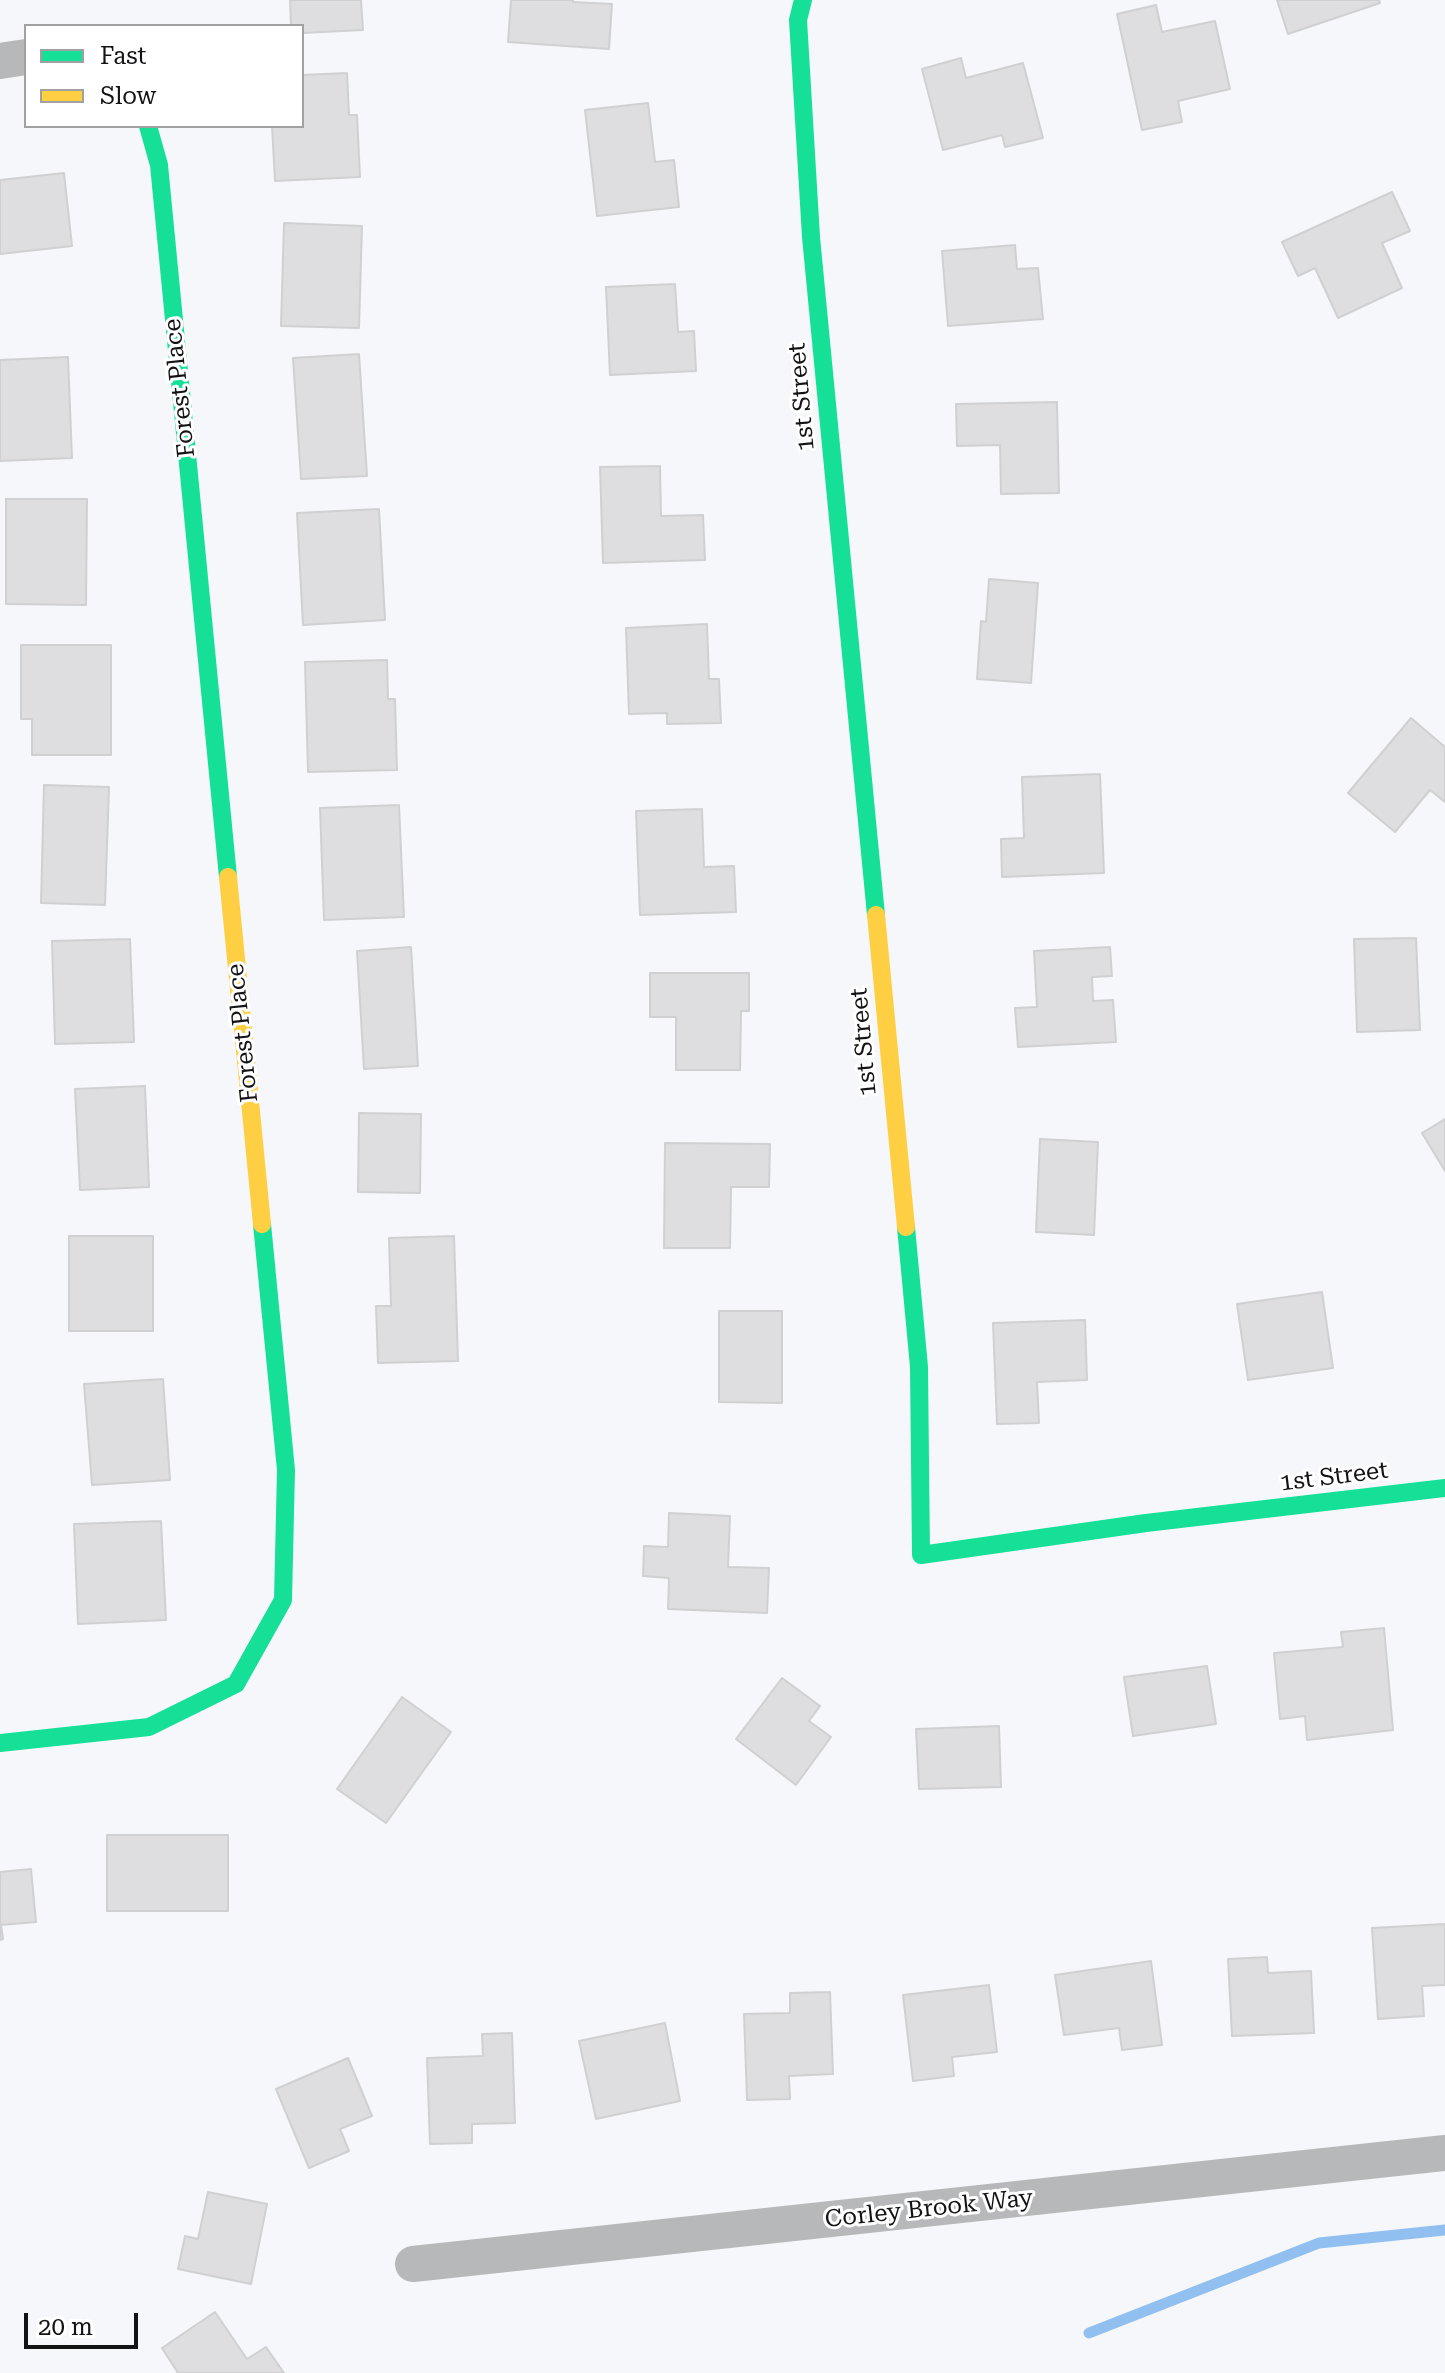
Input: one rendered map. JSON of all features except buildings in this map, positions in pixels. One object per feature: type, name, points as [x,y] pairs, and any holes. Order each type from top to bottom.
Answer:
[{"type":"street","name":"1st Street","points":[[803,0],[798,20],[811,237],[919,1367],[921,1555],[1146,1523],[1445,1488]]},
{"type":"street","points":[[0,61],[24,57]]},
{"type":"street","name":"Forest Place","points":[[0,1743],[149,1727],[236,1684],[283,1600],[284,1454],[159,165],[149,128]]},
{"type":"street","name":"Corley Brook Way","points":[[413,2264],[1445,2153]]},
{"type":"waterway","points":[[1089,2333],[1319,2243],[1445,2230]]},
{"type":"traffic: fast","points":[[803,0],[798,20],[811,237],[876,915]]},
{"type":"traffic: fast","points":[[149,128],[159,165],[228,877]]},
{"type":"traffic: fast","points":[[0,1743],[149,1727],[236,1684],[283,1600],[286,1470],[262,1224]]},
{"type":"traffic: fast","points":[[906,1227],[919,1367],[921,1555],[1146,1523],[1445,1488]]},
{"type":"traffic: slow","points":[[228,877],[262,1224]]},
{"type":"traffic: slow","points":[[876,915],[906,1227]]}]
